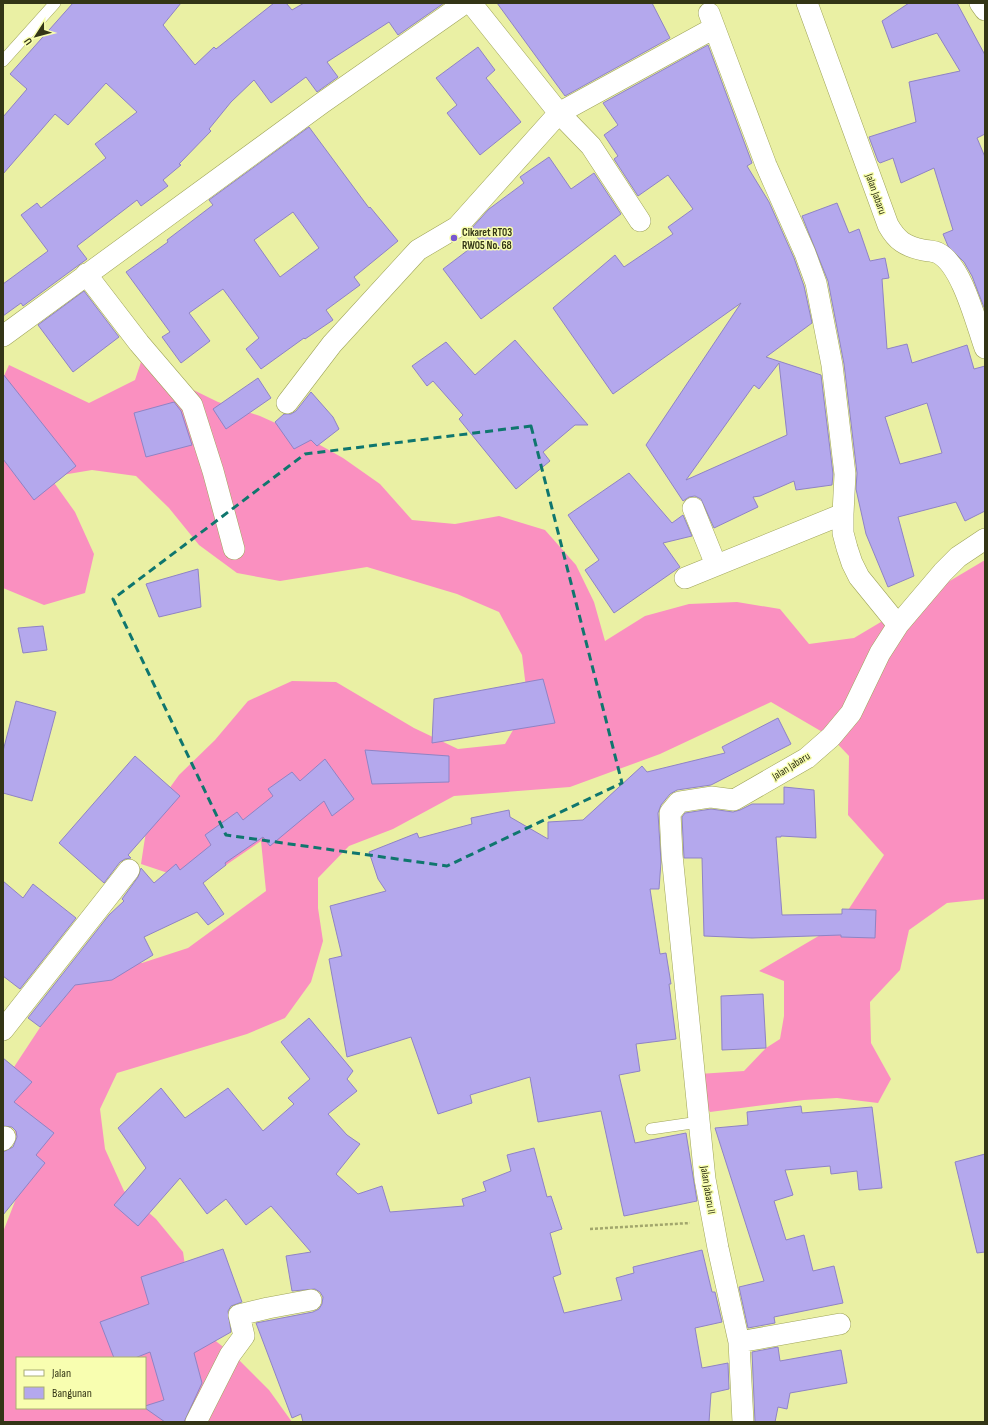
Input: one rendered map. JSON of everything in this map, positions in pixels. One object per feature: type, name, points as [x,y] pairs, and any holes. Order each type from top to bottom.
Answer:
[{"type":"street","points":[[3,336],[322,103],[465,3]]},
{"type":"street","points":[[471,3],[559,113],[591,146],[640,222]]},
{"type":"street","name":"Jalan Jabaru","points":[[808,3],[888,225],[901,243],[909,247],[938,253],[954,267],[961,279],[985,348]]},
{"type":"street","points":[[980,3],[985,10]]},
{"type":"street","points":[[287,403],[332,344],[418,250],[456,227],[559,113],[711,21],[766,166],[805,253],[816,283],[832,365],[845,474],[843,533],[852,563],[859,577],[898,625]]},
{"type":"street","points":[[86,274],[139,343],[192,404],[214,471],[234,549]]},
{"type":"street","points":[[693,508],[716,565]]},
{"type":"street","points":[[685,578],[843,514]]},
{"type":"street","name":"Jalan Jabaru","points":[[684,957],[672,854],[670,812],[679,802],[711,797],[734,800],[807,758],[831,737],[851,713],[880,653],[898,625],[958,557],[985,539]]},
{"type":"street","points":[[3,1030],[129,870]]},
{"type":"street","name":"Jalan Jabaru II","points":[[684,957],[705,1179],[739,1342],[743,1422]]},
{"type":"street","points":[[196,1422],[230,1355],[244,1336],[239,1316],[268,1308],[311,1300]]},
{"type":"street","points":[[739,1342],[840,1324]]},
{"type":"lane","points":[[3,61],[55,3]]},
{"type":"lane","points":[[651,1129],[699,1122]]},
{"type":"path","points":[[590,1229],[713,1221]]},
{"type":"highlighted area","points":[[531,426],[622,783],[447,866],[226,835],[113,599],[305,454]]},
{"type":"shaded area","points":[[143,356],[177,382],[218,402],[260,416],[304,436],[343,458],[380,484],[412,520],[455,524],[499,516],[545,530],[576,565],[594,602],[605,641],[645,616],[689,604],[737,602],[780,609],[809,644],[854,638],[985,560],[985,899],[947,903],[909,930],[900,970],[870,1002],[871,1043],[891,1079],[878,1103],[837,1098],[804,1100],[710,1112],[701,1097],[699,1074],[744,1071],[766,1048],[780,1039],[784,1016],[784,981],[759,971],[839,924],[884,855],[848,815],[849,756],[831,737],[771,702],[660,754],[570,787],[454,796],[393,829],[349,846],[318,878],[318,908],[323,941],[311,982],[285,1018],[247,1034],[117,1073],[100,1109],[105,1149],[124,1191],[156,1219],[183,1252],[189,1292],[203,1331],[236,1357],[269,1390],[292,1422],[3,1422],[3,1232],[19,1191],[18,1142],[8,1104],[14,1067],[41,1026],[73,987],[97,964],[142,963],[188,948],[266,891],[261,841],[226,865],[183,878],[141,864],[148,818],[179,775],[215,740],[248,701],[292,681],[336,682],[414,728],[458,749],[505,744],[528,704],[522,655],[499,612],[457,594],[367,567],[280,581],[237,573],[199,545],[169,508],[136,476],[92,470],[50,477],[75,512],[94,554],[85,593],[44,605],[3,588],[3,378],[9,365],[89,403],[135,380]]},
{"type":"building","points":[[73,3],[181,3],[163,25],[195,65],[214,47],[216,49],[274,3],[286,3],[292,10],[304,3],[444,3],[398,35],[389,22],[327,62],[338,77],[317,92],[306,77],[271,103],[254,80],[231,102],[209,129],[211,131],[179,164],[181,165],[163,180],[168,186],[141,206],[137,200],[77,246],[87,259],[23,306],[21,303],[3,316],[3,284],[48,251],[21,215],[37,203],[41,208],[106,158],[95,144],[137,112],[106,83],[68,125],[55,114],[3,174],[3,117],[27,89],[10,74]]},
{"type":"building","points":[[497,3],[652,3],[670,38],[565,96]]},
{"type":"building","points":[[909,3],[957,3],[985,55],[985,134],[977,138],[985,157],[985,310],[972,276],[964,262],[948,246],[943,234],[953,230],[934,168],[901,183],[893,158],[880,163],[869,137],[916,122],[909,82],[960,71],[937,33],[892,48],[882,21]]},
{"type":"building","points":[[708,45],[752,163],[747,166],[769,202],[794,258],[804,286],[812,323],[766,357],[821,375],[833,474],[832,485],[796,490],[794,481],[760,496],[753,497],[758,507],[714,528],[701,499],[695,496],[689,497],[683,501],[646,445],[741,303],[613,394],[553,308],[615,255],[624,267],[673,234],[668,227],[693,209],[668,175],[638,196],[614,159],[618,156],[604,135],[618,125],[603,103]],"holes":[[[779,363],[787,435],[686,480],[754,385],[759,389]]]},
{"type":"building","points":[[478,47],[495,70],[486,78],[521,122],[480,155],[447,113],[457,105],[436,78]]},
{"type":"building","points":[[309,127],[369,208],[370,207],[398,241],[354,277],[360,285],[326,310],[333,320],[305,339],[304,338],[261,369],[246,349],[259,338],[223,289],[189,313],[210,341],[181,363],[162,337],[170,332],[126,272],[168,242],[167,240],[213,205],[209,200]],"holes":[[[293,212],[319,248],[280,277],[254,240]]]},
{"type":"building","points":[[549,157],[571,189],[594,173],[621,214],[481,319],[443,269],[480,241],[471,229],[489,209],[524,183],[520,177]]},
{"type":"building","points":[[837,203],[849,233],[859,229],[870,261],[885,258],[889,278],[882,279],[887,349],[907,344],[912,363],[967,345],[974,369],[985,366],[985,511],[965,521],[956,502],[898,517],[914,576],[888,587],[866,534],[856,489],[857,473],[844,364],[828,281],[802,216]],"holes":[[[927,403],[942,453],[900,464],[885,417]]]},
{"type":"building","points":[[84,291],[119,337],[73,372],[38,325]]},
{"type":"building","points":[[515,340],[588,425],[575,425],[543,452],[550,461],[516,489],[459,419],[463,415],[433,381],[427,386],[412,366],[446,342],[475,375]]},
{"type":"building","points":[[3,374],[76,466],[34,500],[3,459]]},
{"type":"building","points":[[258,378],[271,398],[226,429],[213,409]]},
{"type":"building","points":[[311,392],[333,417],[339,429],[317,446],[311,440],[294,449],[275,422],[284,414],[291,414],[296,411]]},
{"type":"building","points":[[174,402],[181,411],[192,445],[146,457],[134,413]]},
{"type":"building","points":[[629,473],[672,523],[683,515],[692,536],[663,543],[680,567],[614,613],[585,570],[599,560],[568,515]]},
{"type":"building","points":[[198,569],[201,607],[159,617],[146,584]]},
{"type":"building","points":[[43,626],[47,650],[23,653],[18,628]]},
{"type":"building","points":[[543,679],[555,723],[432,743],[434,699]]},
{"type":"building","points":[[16,701],[56,712],[32,801],[3,793],[3,751]]},
{"type":"building","points":[[778,718],[791,744],[711,785],[677,790],[670,794],[661,805],[658,813],[661,862],[659,889],[650,889],[660,954],[666,953],[671,984],[669,984],[676,1039],[636,1044],[640,1071],[619,1075],[635,1143],[686,1133],[697,1201],[624,1216],[601,1111],[538,1122],[530,1077],[470,1095],[472,1103],[438,1114],[411,1037],[347,1057],[329,959],[342,956],[330,906],[386,891],[378,879],[369,852],[417,833],[419,838],[472,824],[471,818],[509,810],[510,817],[548,839],[548,822],[583,820],[642,766],[647,772],[725,753],[722,747]]},
{"type":"building","points":[[365,750],[449,756],[449,782],[372,784]]},
{"type":"building","points":[[135,756],[180,796],[128,855],[131,858],[120,862],[104,883],[59,843]]},
{"type":"building","points":[[325,759],[354,799],[332,816],[324,801],[270,846],[263,837],[225,863],[226,865],[203,883],[224,914],[208,925],[197,912],[144,937],[153,955],[112,980],[75,985],[40,1027],[28,1018],[109,915],[124,901],[122,899],[138,877],[141,868],[154,883],[176,864],[180,870],[211,845],[205,835],[237,812],[243,820],[273,796],[268,789],[292,772],[300,781]]},
{"type":"building","points":[[784,787],[814,790],[816,838],[776,837],[782,915],[842,914],[842,909],[876,910],[875,938],[841,937],[841,935],[752,938],[704,936],[702,858],[684,858],[682,817],[685,813],[711,809],[733,812],[752,804],[784,804]]},
{"type":"building","points":[[3,881],[23,898],[33,884],[76,918],[20,989],[3,976]]},
{"type":"building","points":[[763,994],[766,1048],[722,1050],[721,996]]},
{"type":"building","points":[[309,1018],[353,1071],[347,1079],[357,1091],[328,1114],[347,1135],[360,1144],[336,1174],[358,1194],[382,1186],[390,1212],[464,1206],[462,1199],[486,1191],[483,1182],[511,1171],[507,1155],[534,1148],[547,1197],[551,1196],[562,1229],[550,1233],[561,1274],[553,1277],[564,1313],[622,1300],[616,1278],[634,1273],[633,1267],[702,1250],[712,1292],[715,1292],[722,1322],[695,1328],[702,1368],[728,1363],[729,1389],[711,1393],[709,1422],[303,1422],[301,1414],[292,1418],[256,1323],[313,1312],[319,1309],[322,1304],[323,1297],[320,1292],[315,1289],[292,1291],[286,1256],[311,1252],[271,1206],[246,1225],[226,1199],[207,1214],[180,1178],[138,1226],[114,1205],[146,1168],[118,1128],[161,1088],[185,1118],[228,1088],[263,1131],[294,1104],[288,1098],[310,1079],[281,1042]]},
{"type":"building","points":[[3,1058],[32,1082],[14,1102],[54,1133],[36,1155],[45,1163],[3,1215],[3,1152],[13,1147],[17,1137],[16,1131],[12,1127],[3,1126]]},
{"type":"building","points":[[801,1106],[802,1113],[872,1107],[882,1188],[859,1190],[857,1171],[831,1174],[830,1166],[785,1170],[793,1195],[774,1201],[786,1240],[804,1235],[813,1271],[834,1266],[843,1303],[774,1317],[775,1323],[748,1328],[739,1287],[764,1281],[715,1128],[748,1125],[747,1112]]},
{"type":"building","points":[[985,1154],[985,1252],[977,1253],[955,1162]]},
{"type":"building","points":[[223,1249],[242,1302],[231,1306],[228,1311],[231,1332],[194,1353],[202,1383],[184,1422],[165,1422],[146,1409],[146,1406],[164,1400],[150,1352],[138,1357],[114,1357],[100,1322],[149,1304],[141,1277]]},
{"type":"building","points":[[778,1347],[780,1361],[841,1350],[847,1383],[790,1393],[787,1409],[778,1407],[775,1422],[755,1422],[752,1352]]},
{"type":"place","name":"Cikaret RT03 RW05 No. 68","points":[[454,238]]}]
